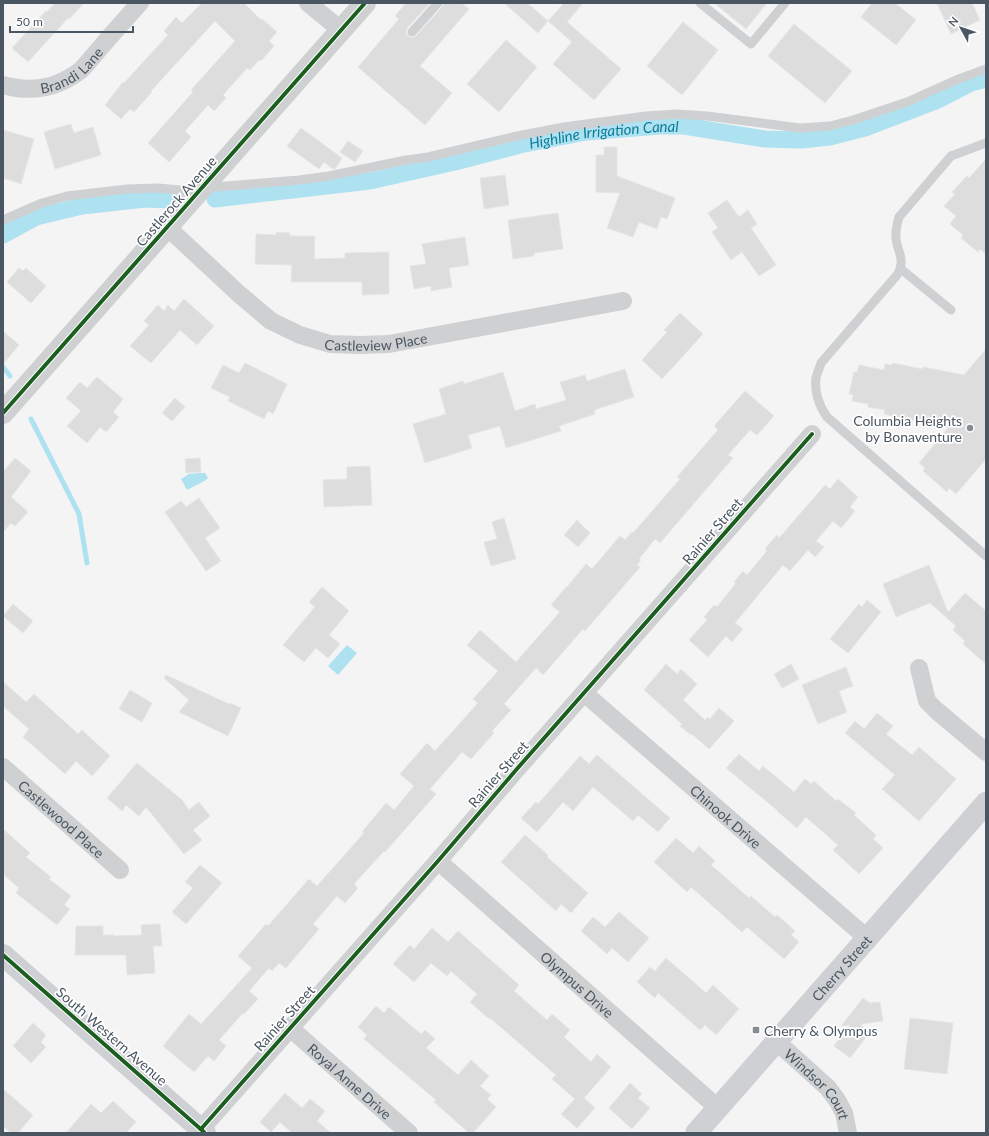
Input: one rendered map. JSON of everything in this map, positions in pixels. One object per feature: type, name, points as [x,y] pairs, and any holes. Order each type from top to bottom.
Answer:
[{"type":"main road","name":"Cherry Street","points":[[696,1133],[986,803]]},
{"type":"main road","name":"South Western Avenue","points":[[3,955],[203,1131]]},
{"type":"street","name":"Brandi Lane","points":[[3,85],[14,88],[41,88],[55,85],[70,78],[82,69],[140,3]]},
{"type":"street","points":[[308,3],[341,30]]},
{"type":"street","name":"Castlerock Avenue","points":[[3,413],[365,3]]},
{"type":"street","name":"Castleview Place","points":[[167,228],[239,294],[271,321],[300,335],[330,344],[389,344],[623,301]]},
{"type":"street","name":"Rainier Street","points":[[203,1131],[290,1028],[812,434]]},
{"type":"street","points":[[919,668],[927,701],[986,752]]},
{"type":"street","name":"Chinook Drive","points":[[584,693],[867,938]]},
{"type":"street","name":"Castlewood Place","points":[[3,767],[120,870]]},
{"type":"street","name":"Olympus Drive","points":[[438,861],[718,1108]]},
{"type":"street","name":"Royal Anne Drive","points":[[290,1028],[409,1133]]},
{"type":"street","name":"Windsor Court","points":[[777,1042],[828,1088],[844,1113],[848,1133]]},
{"type":"lane","points":[[412,32],[438,3]]},
{"type":"lane","points":[[700,3],[751,44],[784,3]]},
{"type":"lane","points":[[3,220],[42,203],[67,196],[127,189],[158,188],[180,190],[329,176],[452,152],[537,132],[646,116],[677,114],[707,116],[800,128],[830,126],[907,102],[956,80],[986,69]]},
{"type":"lane","points":[[986,143],[951,156],[899,217],[896,227],[896,239],[902,258],[901,268],[897,275],[821,363],[816,377],[817,395],[821,408],[827,416],[986,556]]},
{"type":"lane","points":[[901,268],[951,310]]},
{"type":"water","points":[[205,473],[208,478],[187,490],[181,479],[189,474]]},
{"type":"water","points":[[347,645],[357,653],[338,675],[328,666]]},
{"type":"building","points":[[52,3],[84,3],[69,19],[68,18],[28,62],[12,48],[46,11],[47,12],[54,4]]},
{"type":"building","points":[[202,3],[244,3],[261,20],[262,19],[277,32],[269,41],[274,46],[261,61],[259,60],[250,70],[247,68],[223,95],[226,98],[214,111],[208,105],[185,131],[191,137],[169,162],[148,143],[193,92],[191,90],[235,41],[215,21],[151,91],[152,92],[134,112],[130,109],[121,119],[105,105],[123,82],[124,83],[168,35],[164,31],[176,17],[182,23]]},
{"type":"building","points":[[406,3],[430,3],[407,28],[406,34],[411,38],[416,36],[444,3],[462,3],[469,9],[420,66],[452,93],[425,125],[358,67],[399,19],[395,16]]},
{"type":"building","points":[[504,3],[527,3],[548,21],[538,33]]},
{"type":"building","points":[[564,3],[583,3],[567,22],[621,69],[594,100],[553,64],[572,42],[548,21]]},
{"type":"building","points":[[714,3],[767,3],[746,29]]},
{"type":"building","points":[[872,3],[895,3],[916,20],[896,45],[861,17]]},
{"type":"building","points":[[937,3],[972,3],[980,20],[951,34]]},
{"type":"building","points":[[683,22],[718,50],[682,95],[647,66]]},
{"type":"building","points":[[794,24],[852,71],[825,103],[768,56]]},
{"type":"building","points":[[506,40],[537,67],[499,112],[467,84]]},
{"type":"building","points":[[71,124],[74,133],[93,127],[101,155],[55,169],[44,132]]},
{"type":"building","points":[[301,128],[342,158],[335,169],[324,162],[319,169],[287,146]]},
{"type":"building","points":[[3,130],[34,139],[21,184],[3,178]]},
{"type":"building","points":[[348,141],[363,151],[355,162],[340,152]]},
{"type":"building","points":[[604,147],[617,147],[617,176],[675,198],[667,219],[661,217],[657,229],[639,222],[633,237],[607,228],[620,193],[596,192],[596,155],[604,155]]},
{"type":"building","points":[[986,159],[986,254],[980,249],[978,252],[961,238],[963,235],[950,224],[956,216],[944,206],[955,194],[952,192],[967,176],[969,178]]},
{"type":"building","points":[[505,175],[509,205],[484,209],[480,178]]},
{"type":"building","points":[[727,200],[739,217],[748,210],[757,224],[751,228],[776,265],[759,276],[742,252],[731,260],[712,232],[718,228],[708,213]]},
{"type":"building","points":[[558,213],[563,249],[534,253],[534,256],[513,259],[508,220]]},
{"type":"building","points":[[276,232],[290,233],[290,236],[315,236],[314,259],[345,258],[345,253],[389,252],[389,294],[362,295],[362,282],[291,282],[292,265],[255,264],[256,234],[276,235]]},
{"type":"building","points":[[465,237],[469,265],[449,268],[452,287],[431,291],[431,286],[414,289],[410,266],[426,264],[422,244]]},
{"type":"building","points":[[19,268],[23,271],[26,268],[46,286],[31,303],[7,282]]},
{"type":"building","points":[[184,299],[214,326],[197,345],[180,330],[151,363],[130,346],[149,325],[144,321],[158,305],[164,311],[168,305],[174,311]]},
{"type":"building","points":[[680,313],[703,334],[662,379],[642,360],[667,332],[664,330]]},
{"type":"building","points":[[3,331],[19,345],[3,364]]},
{"type":"building","name":"Columbia Heights by Bonaventure","points":[[986,349],[986,459],[956,494],[949,488],[947,492],[923,471],[925,468],[919,463],[948,428],[884,414],[885,410],[868,407],[868,404],[852,401],[853,395],[849,394],[854,372],[857,372],[859,365],[884,370],[885,364],[892,365],[893,363],[964,375]]},
{"type":"building","points":[[245,363],[287,384],[273,414],[268,411],[264,419],[228,401],[230,397],[211,388],[223,365],[239,373]]},
{"type":"building","points":[[625,369],[634,397],[594,410],[595,414],[559,426],[561,431],[506,448],[500,426],[468,435],[472,448],[425,463],[413,424],[446,414],[439,389],[463,381],[464,384],[503,372],[515,411],[535,404],[536,409],[566,400],[560,382],[585,375],[587,381]]},
{"type":"building","points":[[97,377],[123,399],[113,412],[119,417],[106,432],[100,427],[87,443],[67,426],[81,411],[66,398],[80,382],[87,388]]},
{"type":"building","points":[[745,391],[774,416],[757,435],[750,430],[728,455],[733,458],[660,543],[655,539],[639,559],[641,560],[637,565],[640,567],[585,631],[583,629],[543,675],[536,668],[504,704],[511,710],[492,731],[494,733],[471,759],[462,752],[430,789],[436,794],[385,852],[384,851],[354,884],[358,888],[345,903],[337,896],[313,924],[319,929],[286,968],[279,963],[272,971],[269,968],[249,991],[258,999],[244,1014],[243,1013],[219,1040],[226,1046],[214,1061],[208,1056],[194,1072],[163,1046],[189,1014],[201,1024],[252,968],[238,956],[266,924],[268,926],[309,879],[317,886],[364,833],[362,832],[386,803],[394,810],[414,786],[400,774],[427,743],[435,751],[478,703],[473,699],[498,671],[467,645],[480,630],[516,662],[560,612],[551,605],[567,586],[586,564],[592,569],[620,536],[625,540],[632,532],[633,533],[680,479],[677,477],[718,430],[714,426]]},
{"type":"building","points":[[175,398],[185,407],[172,421],[162,413]]},
{"type":"building","points":[[15,458],[31,471],[11,497],[28,512],[15,526],[11,523],[3,532],[3,472]]},
{"type":"building","points":[[200,458],[201,472],[186,473],[185,459]]},
{"type":"building","points":[[370,466],[372,505],[324,507],[323,480],[347,479],[347,467]]},
{"type":"building","points":[[838,479],[858,497],[850,507],[855,511],[841,528],[833,521],[816,541],[824,547],[815,557],[808,550],[790,571],[783,565],[735,623],[743,629],[732,642],[726,636],[708,657],[689,640],[707,620],[704,617],[714,605],[717,607],[736,583],[734,582],[743,571],[747,575],[767,551],[765,549],[777,535],[779,538],[825,485],[830,489]]},
{"type":"building","points":[[199,498],[220,528],[205,538],[221,561],[206,571],[165,512],[181,501],[186,507]]},
{"type":"building","points":[[504,518],[516,559],[491,566],[484,542],[497,539],[492,522]]},
{"type":"building","points":[[577,520],[590,533],[578,547],[564,535]]},
{"type":"building","points":[[929,565],[948,612],[965,593],[986,611],[986,664],[963,644],[965,641],[953,630],[956,626],[930,603],[896,617],[883,584]]},
{"type":"building","points":[[322,587],[349,611],[329,635],[340,644],[328,658],[316,648],[304,662],[283,645],[315,607],[309,602]]},
{"type":"building","points":[[867,600],[881,612],[848,653],[830,639],[859,604],[862,607]]},
{"type":"building","points":[[13,604],[33,621],[23,633],[3,616]]},
{"type":"building","points":[[666,664],[677,674],[681,669],[697,684],[683,700],[705,720],[708,717],[710,719],[719,708],[734,721],[709,749],[680,726],[682,724],[644,690]]},
{"type":"building","points":[[791,664],[799,679],[782,688],[774,674]]},
{"type":"building","points":[[846,667],[853,686],[839,691],[847,712],[818,724],[802,685]]},
{"type":"building","points":[[166,675],[241,708],[228,736],[179,712],[189,700],[164,678]]},
{"type":"building","points":[[3,682],[26,702],[34,694],[78,734],[82,730],[110,756],[92,776],[76,761],[65,774],[23,737],[29,729],[3,706]]},
{"type":"building","points":[[130,690],[152,703],[142,722],[119,709]]},
{"type":"building","points":[[877,713],[893,726],[886,734],[912,755],[919,747],[956,779],[919,821],[882,789],[895,775],[845,733],[855,721],[864,729]]},
{"type":"building","points":[[739,754],[759,771],[763,766],[794,792],[805,779],[811,784],[814,781],[836,801],[838,799],[856,813],[854,815],[876,835],[873,839],[883,848],[859,874],[833,850],[838,845],[806,817],[797,828],[726,768]]},
{"type":"building","points":[[597,755],[670,818],[658,832],[638,815],[633,821],[593,787],[573,811],[563,802],[537,832],[521,818],[536,802],[538,804],[580,756],[589,764]]},
{"type":"building","points":[[137,763],[182,800],[189,810],[199,802],[210,816],[193,830],[202,840],[184,854],[146,807],[139,816],[126,805],[122,811],[107,798]]},
{"type":"building","points":[[3,829],[30,853],[26,857],[51,877],[49,879],[71,896],[64,905],[70,909],[57,925],[16,893],[19,888],[3,874]]},
{"type":"building","points":[[525,835],[548,855],[547,857],[588,893],[571,913],[561,904],[556,911],[501,862]]},
{"type":"building","points":[[676,838],[693,853],[699,846],[715,861],[711,865],[749,898],[751,896],[775,917],[777,915],[795,931],[791,935],[799,942],[784,959],[747,927],[742,932],[691,887],[687,892],[654,862]]},
{"type":"building","points":[[200,865],[222,883],[186,924],[172,912],[193,888],[185,882]]},
{"type":"building","points":[[619,912],[649,938],[628,962],[612,948],[607,954],[581,931],[593,917],[605,927]]},
{"type":"building","points":[[160,924],[162,946],[153,946],[155,973],[127,975],[126,955],[75,955],[76,926],[103,926],[103,935],[114,936],[142,935],[141,925]]},
{"type":"building","points":[[432,928],[448,942],[458,931],[519,985],[514,991],[547,1020],[552,1014],[570,1030],[564,1037],[591,1062],[597,1054],[611,1067],[584,1098],[595,1108],[577,1128],[561,1114],[575,1099],[552,1079],[556,1075],[470,1002],[477,994],[451,971],[447,976],[431,963],[414,982],[393,964],[410,945],[414,949]]},
{"type":"building","points":[[666,958],[706,993],[713,985],[739,1009],[716,1035],[705,1025],[700,1030],[658,993],[655,998],[637,982],[650,967],[655,971]]},
{"type":"building","points":[[863,998],[870,1003],[880,1002],[883,1021],[861,1024],[867,1036],[850,1058],[834,1046],[850,1025],[841,1026]]},
{"type":"building","points":[[376,1006],[384,1013],[389,1007],[421,1034],[425,1030],[435,1039],[426,1048],[458,1075],[471,1060],[489,1076],[480,1086],[491,1095],[487,1099],[496,1107],[473,1133],[469,1133],[434,1102],[436,1100],[364,1039],[367,1035],[358,1027]]},
{"type":"building","points":[[910,1018],[953,1023],[947,1074],[904,1069]]},
{"type":"building","points":[[33,1023],[46,1035],[41,1042],[46,1047],[31,1063],[13,1046]]},
{"type":"building","points":[[630,1083],[642,1094],[638,1098],[650,1108],[632,1129],[609,1108]]},
{"type":"building","points":[[3,1089],[33,1115],[18,1133],[11,1133],[3,1126]]},
{"type":"building","points":[[285,1093],[302,1108],[310,1099],[325,1111],[317,1121],[331,1133],[292,1133],[280,1122],[271,1132],[260,1122]]},
{"type":"building","points":[[113,1101],[136,1122],[126,1133],[66,1133],[91,1104],[101,1113]]},
{"type":"waterway","name":"Highline Irrigation Canal","points":[[215,199],[370,181],[455,162],[520,145],[586,132],[660,126],[684,126],[765,139],[801,140],[830,137],[865,128],[938,100],[971,83],[986,79]]},
{"type":"waterway","name":"Highline Irrigation Canal","points":[[3,235],[36,217],[82,206],[145,199],[172,200]]},
{"type":"waterway","points":[[3,367],[10,376]]},
{"type":"waterway","points":[[31,419],[79,514],[87,563]]},
{"type":"cycle path","points":[[3,413],[365,3]]},
{"type":"cycle path","points":[[201,1129],[812,434]]},
{"type":"cycle path","points":[[3,955],[204,1132]]},
{"type":"place","name":"Columbia Heights by Bonaventure","points":[[970,428]]},
{"type":"place","name":"Cherry & Olympus","points":[[756,1030]]}]
